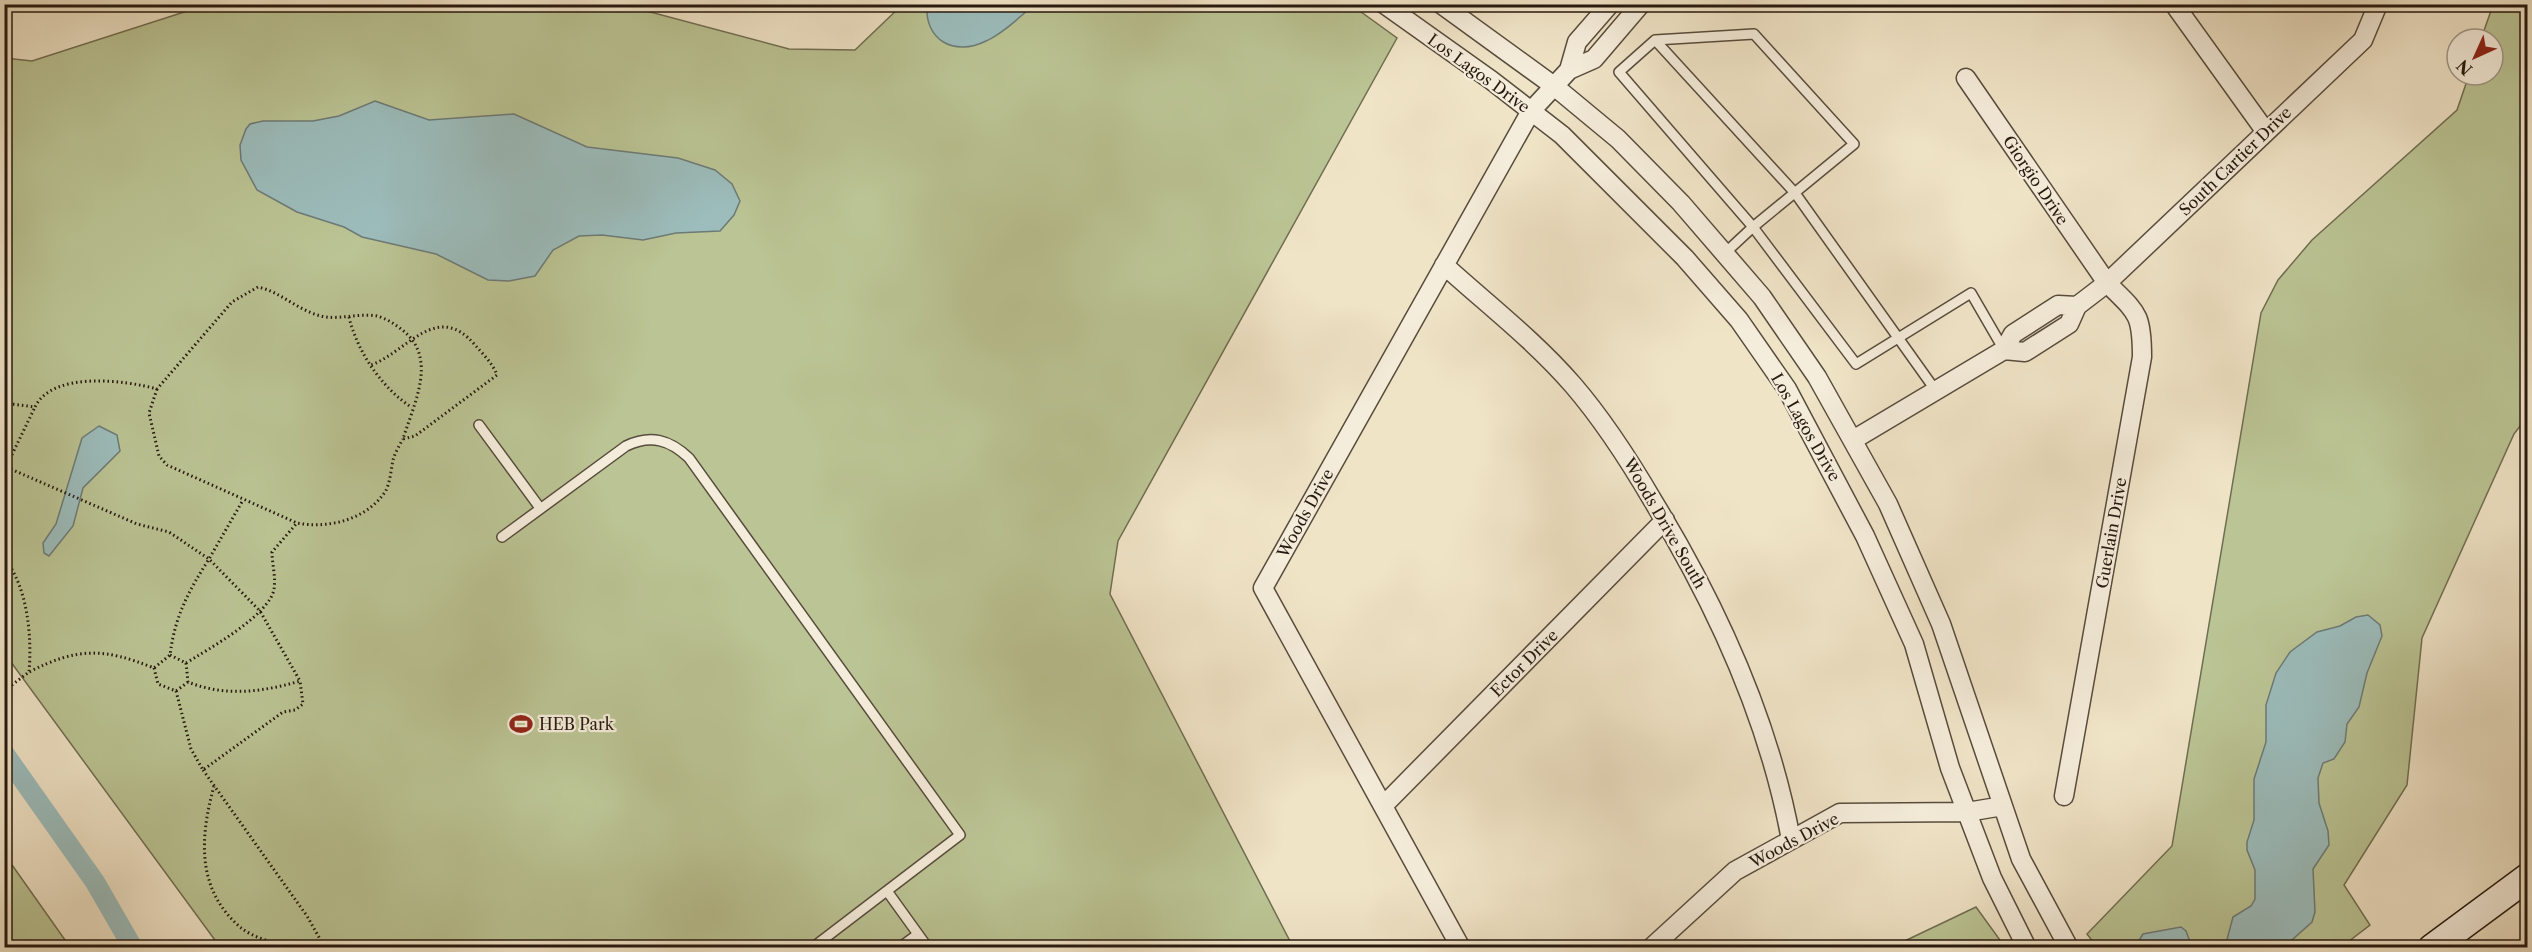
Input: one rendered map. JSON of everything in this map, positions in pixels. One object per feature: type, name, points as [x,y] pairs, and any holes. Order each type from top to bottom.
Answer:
[{"type":"main road","points":[[2432,948],[2525,885]]},
{"type":"street","name":"Los Lagos Drive","points":[[1383,4],[1562,135],[1685,258],[1739,320],[1787,389],[1865,536],[1914,644],[1950,768],[1992,878],[2027,948]]},
{"type":"street","name":"Los Lagos Drive","points":[[1441,4],[1554,86],[1618,139],[1680,203],[1762,297],[1817,377],[1888,504],[1941,624],[2021,860],[2069,948]]},
{"type":"street","points":[[1569,70],[1577,42],[1610,4]]},
{"type":"street","points":[[1569,70],[1594,59],[1641,4]]},
{"type":"street","points":[[2174,4],[2266,132]]},
{"type":"street","name":"South Cartier Drive","points":[[2004,350],[2025,352],[2069,324],[2077,306],[2107,283],[2363,40],[2378,4]]},
{"type":"street","name":"Woods Drive","points":[[1461,948],[1263,588],[1531,111],[1569,70]]},
{"type":"street","name":"Giorgio Drive","points":[[1966,78],[2107,283]]},
{"type":"street","name":"Woods Drive South","points":[[1444,265],[1572,384],[1616,438],[1701,582],[1749,688],[1782,792],[1791,840]]},
{"type":"street","name":"Guerlain Drive","points":[[2064,796],[2142,357],[2142,328],[2134,309],[2107,283]]},
{"type":"street","name":"South Cartier Drive","points":[[1852,440],[2004,350],[2013,334],[2058,305],[2077,306]]},
{"type":"street","points":[[2036,320],[2048,338]]},
{"type":"street","name":"Ector Drive","points":[[1383,806],[1665,520]]},
{"type":"street","name":"Woods Drive","points":[[1651,948],[1734,871],[1840,813],[1967,812],[2003,806]]},
{"type":"lane","points":[[1724,254],[1753,227],[1854,144],[1754,34],[1655,40],[1619,72],[1753,227],[1856,364],[1971,293],[2004,350]]},
{"type":"lane","points":[[1655,40],[1796,193],[1936,391]]},
{"type":"lane","points":[[479,425],[540,508]]},
{"type":"lane","points":[[502,537],[626,446],[637,441],[661,440],[689,458],[960,836],[812,948]]},
{"type":"lane","points":[[887,891],[928,948]]},
{"type":"lane","points":[[899,948],[918,934]]},
{"type":"path","points":[[258,287],[271,290],[308,311],[326,317],[349,317],[377,316],[394,324],[412,337],[424,371],[403,439],[394,457],[385,492],[367,508],[338,525],[317,527],[297,524],[167,465],[159,456],[149,413],[157,389],[232,302],[258,287]]},
{"type":"path","points":[[349,317],[354,338],[371,365],[389,389],[411,408]]},
{"type":"path","points":[[371,365],[388,359],[412,337],[429,330],[449,327],[461,332],[497,375],[416,436],[403,439]]},
{"type":"path","points":[[157,389],[126,382],[70,382],[40,397],[5,469],[98,505],[137,524],[169,532],[209,559],[260,610],[300,681],[303,704],[296,710],[284,712],[203,770]]},
{"type":"path","points":[[4,403],[35,407]]},
{"type":"path","points":[[154,668],[170,655],[174,626],[186,596],[243,500]]},
{"type":"path","points":[[186,663],[231,635],[271,599],[274,589],[272,552],[297,524]]},
{"type":"path","points":[[4,558],[11,566],[24,604],[31,649],[29,672]]},
{"type":"path","points":[[4,691],[29,672],[56,659],[88,651],[116,654],[154,668]]},
{"type":"path","points":[[170,655],[186,663]]},
{"type":"path","points":[[186,663],[188,681]]},
{"type":"path","points":[[154,668],[158,684],[176,691]]},
{"type":"path","points":[[188,681],[202,687],[258,692],[300,681]]},
{"type":"path","points":[[176,691],[188,681]]},
{"type":"path","points":[[176,691],[191,749],[203,770],[307,916],[326,948]]},
{"type":"path","points":[[214,786],[203,833],[207,876],[218,901],[241,928],[268,941],[291,948]]},
{"type":"path","points":[[4,933],[10,948]]},
{"type":"green space","points":[[209,4],[624,5],[789,49],[855,50],[902,5],[1350,4],[1397,38],[1118,541],[1110,594],[1293,947],[220,947],[5,654],[5,58],[32,61]]},
{"type":"green space","points":[[2493,5],[2527,5],[2527,417],[2514,434],[2422,638],[2407,785],[2344,885],[2370,925],[2340,948],[2097,947],[2087,934],[2172,846],[2261,313],[2278,280],[2312,240],[2457,110],[2465,87],[2505,87],[2505,27],[2485,27]]},
{"type":"green space","points":[[5,855],[70,947],[5,947]]},
{"type":"green space","points":[[1976,907],[2005,947],[1892,947]]},
{"type":"water","points":[[927,4],[1034,5],[993,38],[963,47],[952,46],[936,36],[927,17]]},
{"type":"water","points":[[375,101],[429,120],[514,114],[587,147],[678,158],[715,170],[732,184],[740,201],[734,215],[720,231],[676,233],[643,240],[602,235],[579,236],[553,250],[535,276],[509,281],[488,280],[436,254],[362,237],[344,227],[297,212],[257,190],[241,160],[240,145],[250,124],[263,121],[313,121],[339,116]]},
{"type":"water","points":[[99,426],[117,435],[120,451],[83,488],[73,526],[49,556],[44,553],[43,543],[56,524],[82,438]]},
{"type":"water","points":[[2368,615],[2380,625],[2382,636],[2367,673],[2359,707],[2347,724],[2345,742],[2334,759],[2323,763],[2318,778],[2319,803],[2328,831],[2329,845],[2313,869],[2315,912],[2312,922],[2284,947],[2225,947],[2233,917],[2251,906],[2255,899],[2255,870],[2247,850],[2247,842],[2254,820],[2254,779],[2266,742],[2266,705],[2276,673],[2290,652],[2317,632],[2340,626],[2356,617]]},
{"type":"water","points":[[2181,927],[2186,931],[2192,947],[2135,947],[2143,934]]},
{"type":"waterway","points":[[4,753],[95,882],[133,948]]},
{"type":"place","name":"HEB Park","points":[[521,724]]}]
